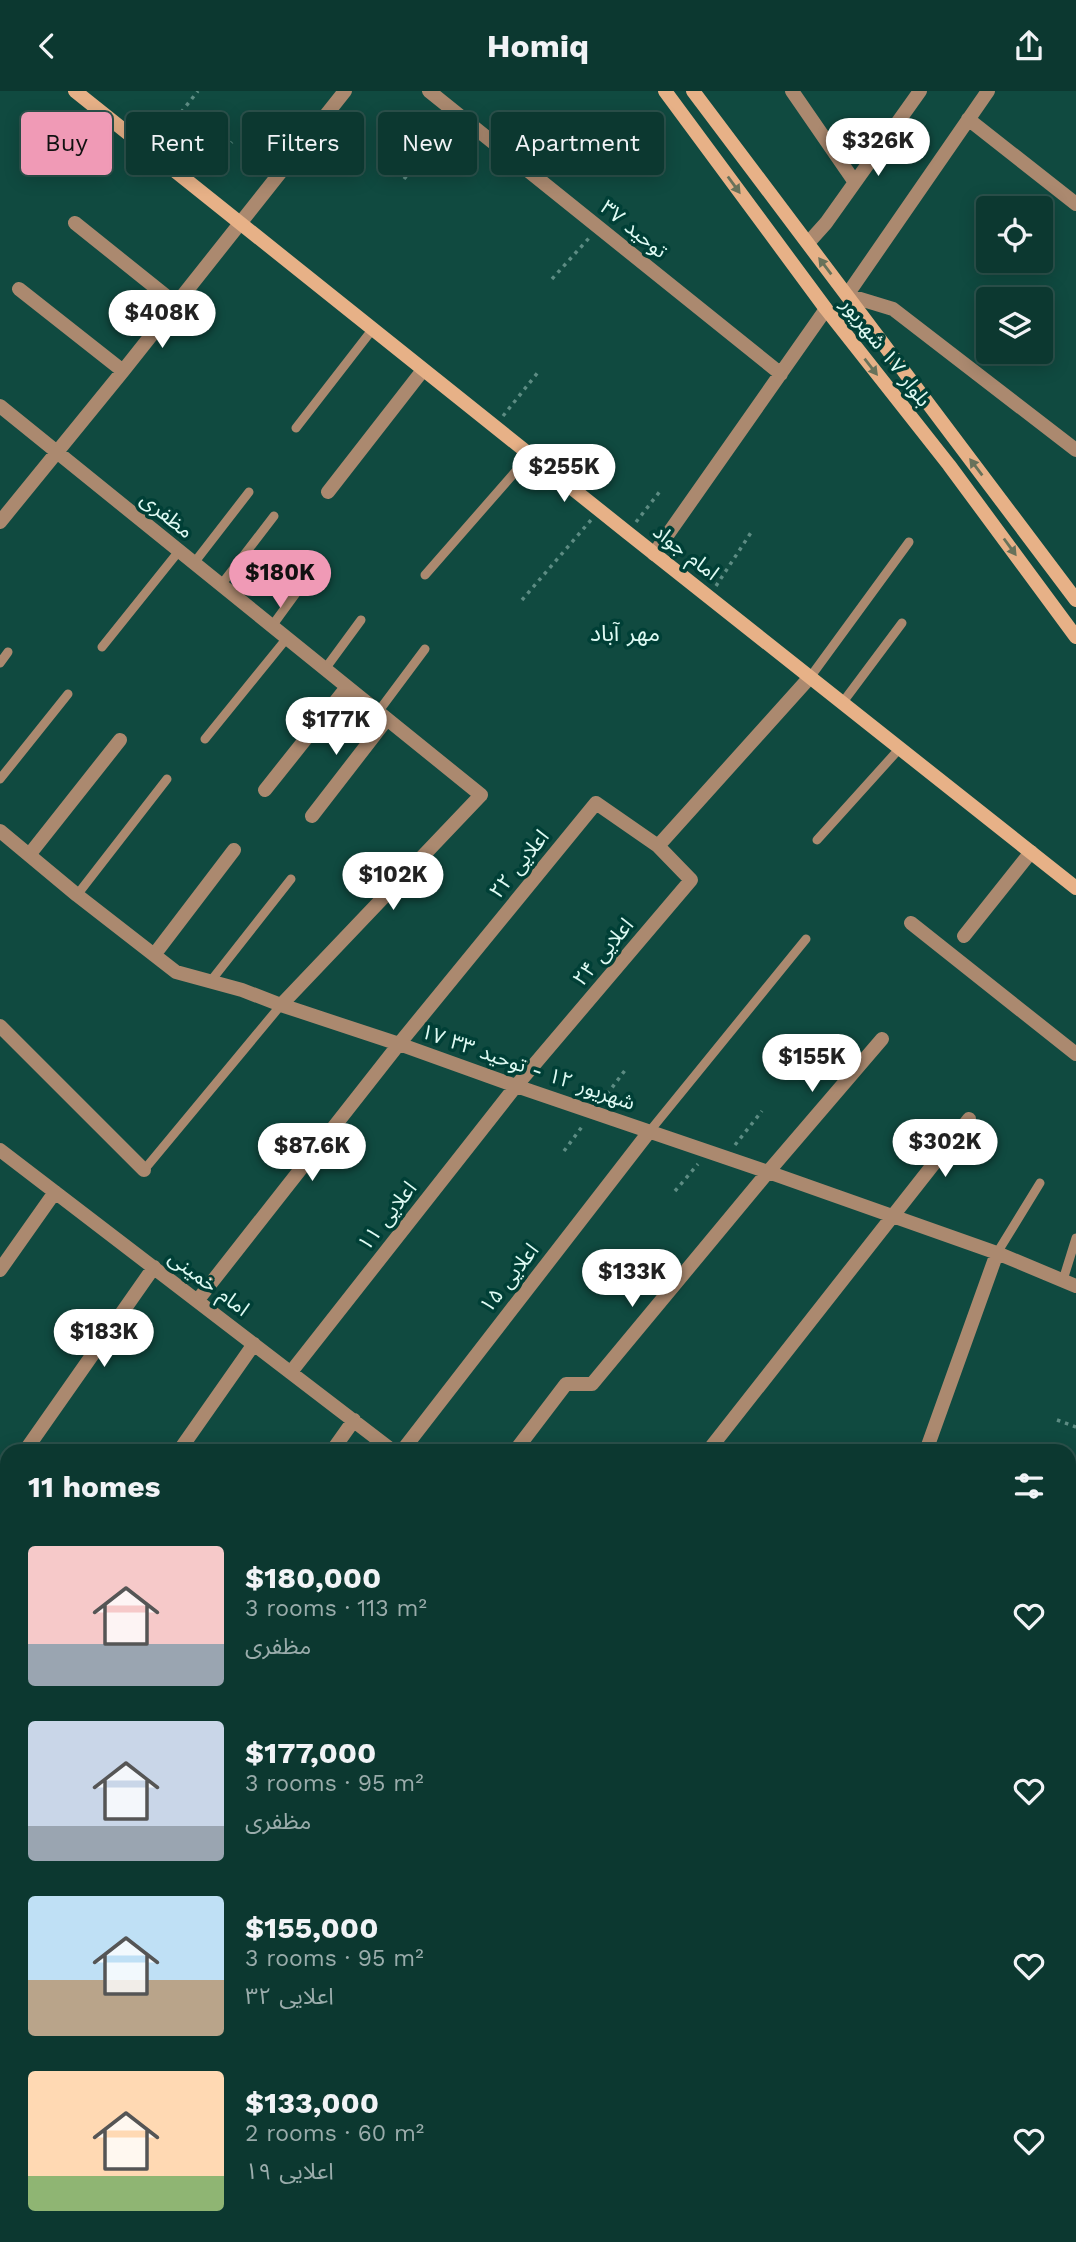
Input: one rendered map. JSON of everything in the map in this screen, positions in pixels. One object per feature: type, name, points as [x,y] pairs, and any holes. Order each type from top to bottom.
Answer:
[{"type":"main road","name":"امام جواد","points":[[75,91],[126,132]]},
{"type":"main road","name":"بلوار ۱۷ شهریور","points":[[664,91],[826,309],[949,465],[1076,638]]},
{"type":"main road","name":"بلوار ۱۷ شهریور","points":[[693,91],[1076,600]]},
{"type":"main road","name":"امام جواد","points":[[178,175],[1076,888]]},
{"type":"street","points":[[0,522],[345,91]]},
{"type":"street","name":"توحید ۳۷","points":[[429,91],[455,112]]},
{"type":"street","points":[[811,91],[795,95],[854,181]]},
{"type":"street","points":[[808,243],[826,223],[920,91]]},
{"type":"street","points":[[988,91],[847,295],[893,309],[1076,450]]},
{"type":"street","points":[[968,119],[1076,204]]},
{"type":"street","name":"توحید ۳۷","points":[[477,129],[781,374]]},
{"type":"street","points":[[75,223],[176,304]]},
{"type":"street","points":[[19,289],[123,371]]},
{"type":"street","points":[[654,554],[826,309]]},
{"type":"street","points":[[328,492],[423,370]]},
{"type":"street","name":"مظفری","points":[[0,406],[481,795],[281,1005]]},
{"type":"street","points":[[658,846],[811,676]]},
{"type":"street","points":[[265,790],[347,687]]},
{"type":"street","points":[[312,815],[382,715]]},
{"type":"street","points":[[29,855],[120,740]]},
{"type":"street","name":"اعلایی ۲۲","points":[[399,1044],[596,803],[658,846]]},
{"type":"street","name":"۱۷ شهریور ۱۲ - توحید ۳۳","points":[[0,831],[176,972],[242,990],[726,1157],[997,1253],[1070,1283]]},
{"type":"street","name":"اعلایی ۲۴","points":[[516,1086],[691,880],[658,846]]},
{"type":"street","points":[[154,955],[234,850]]},
{"type":"street","points":[[964,936],[1031,852]]},
{"type":"street","points":[[911,923],[1076,1054]]},
{"type":"street","points":[[0,1026],[144,1170]]},
{"type":"street","points":[[520,1444],[566,1384],[592,1384],[882,1038]]},
{"type":"street","points":[[197,1301],[399,1044]]},
{"type":"street","name":"اعلایی ۱۱","points":[[290,1372],[516,1086]]},
{"type":"street","points":[[714,1444],[969,1119]]},
{"type":"street","name":"اعلایی ۱۵","points":[[407,1444],[649,1132]]},
{"type":"street","name":"امام خمینی","points":[[0,1150],[384,1444]]},
{"type":"street","points":[[0,1269],[55,1192]]},
{"type":"street","points":[[929,1444],[997,1253]]},
{"type":"street","points":[[30,1444],[154,1267]]},
{"type":"street","points":[[184,1444],[254,1344]]},
{"type":"street","points":[[337,1444],[354,1420]]},
{"type":"lane","points":[[296,429],[372,330]]},
{"type":"lane","points":[[425,575],[530,455]]},
{"type":"lane","points":[[194,563],[249,492]]},
{"type":"lane","points":[[221,585],[274,516]]},
{"type":"lane","points":[[811,676],[909,542]]},
{"type":"lane","points":[[102,647],[179,551]]},
{"type":"lane","points":[[272,626],[307,577]]},
{"type":"lane","points":[[325,669],[361,620]]},
{"type":"lane","points":[[843,702],[902,622]]},
{"type":"lane","points":[[205,739],[287,638]]},
{"type":"lane","points":[[382,715],[425,649]]},
{"type":"lane","points":[[0,663],[8,652]]},
{"type":"lane","points":[[0,779],[68,694]]},
{"type":"lane","points":[[817,840],[900,748]]},
{"type":"lane","points":[[77,895],[167,779]]},
{"type":"lane","points":[[210,982],[291,880]]},
{"type":"lane","points":[[649,1132],[806,939]]},
{"type":"lane","points":[[144,1170],[281,1005]]},
{"type":"lane","points":[[997,1253],[1040,1183]]},
{"type":"lane","points":[[1070,1283],[1076,1238]]},
{"type":"path","points":[[181,112],[198,91]]},
{"type":"path","points":[[193,187],[232,142]]},
{"type":"path","points":[[404,179],[407,175]]},
{"type":"path","points":[[552,279],[598,227]]},
{"type":"path","points":[[494,427],[539,371]]},
{"type":"path","points":[[628,533],[661,490]]},
{"type":"path","points":[[522,600],[600,511]]},
{"type":"path","points":[[709,597],[752,531]]},
{"type":"path","points":[[564,1151],[626,1069]]},
{"type":"path","points":[[726,1157],[762,1111]]},
{"type":"path","points":[[675,1191],[708,1151]]},
{"type":"path","points":[[1057,1420],[1076,1427]]},
{"type":"district","name":"مهر آباد","points":[[625,633]]}]
